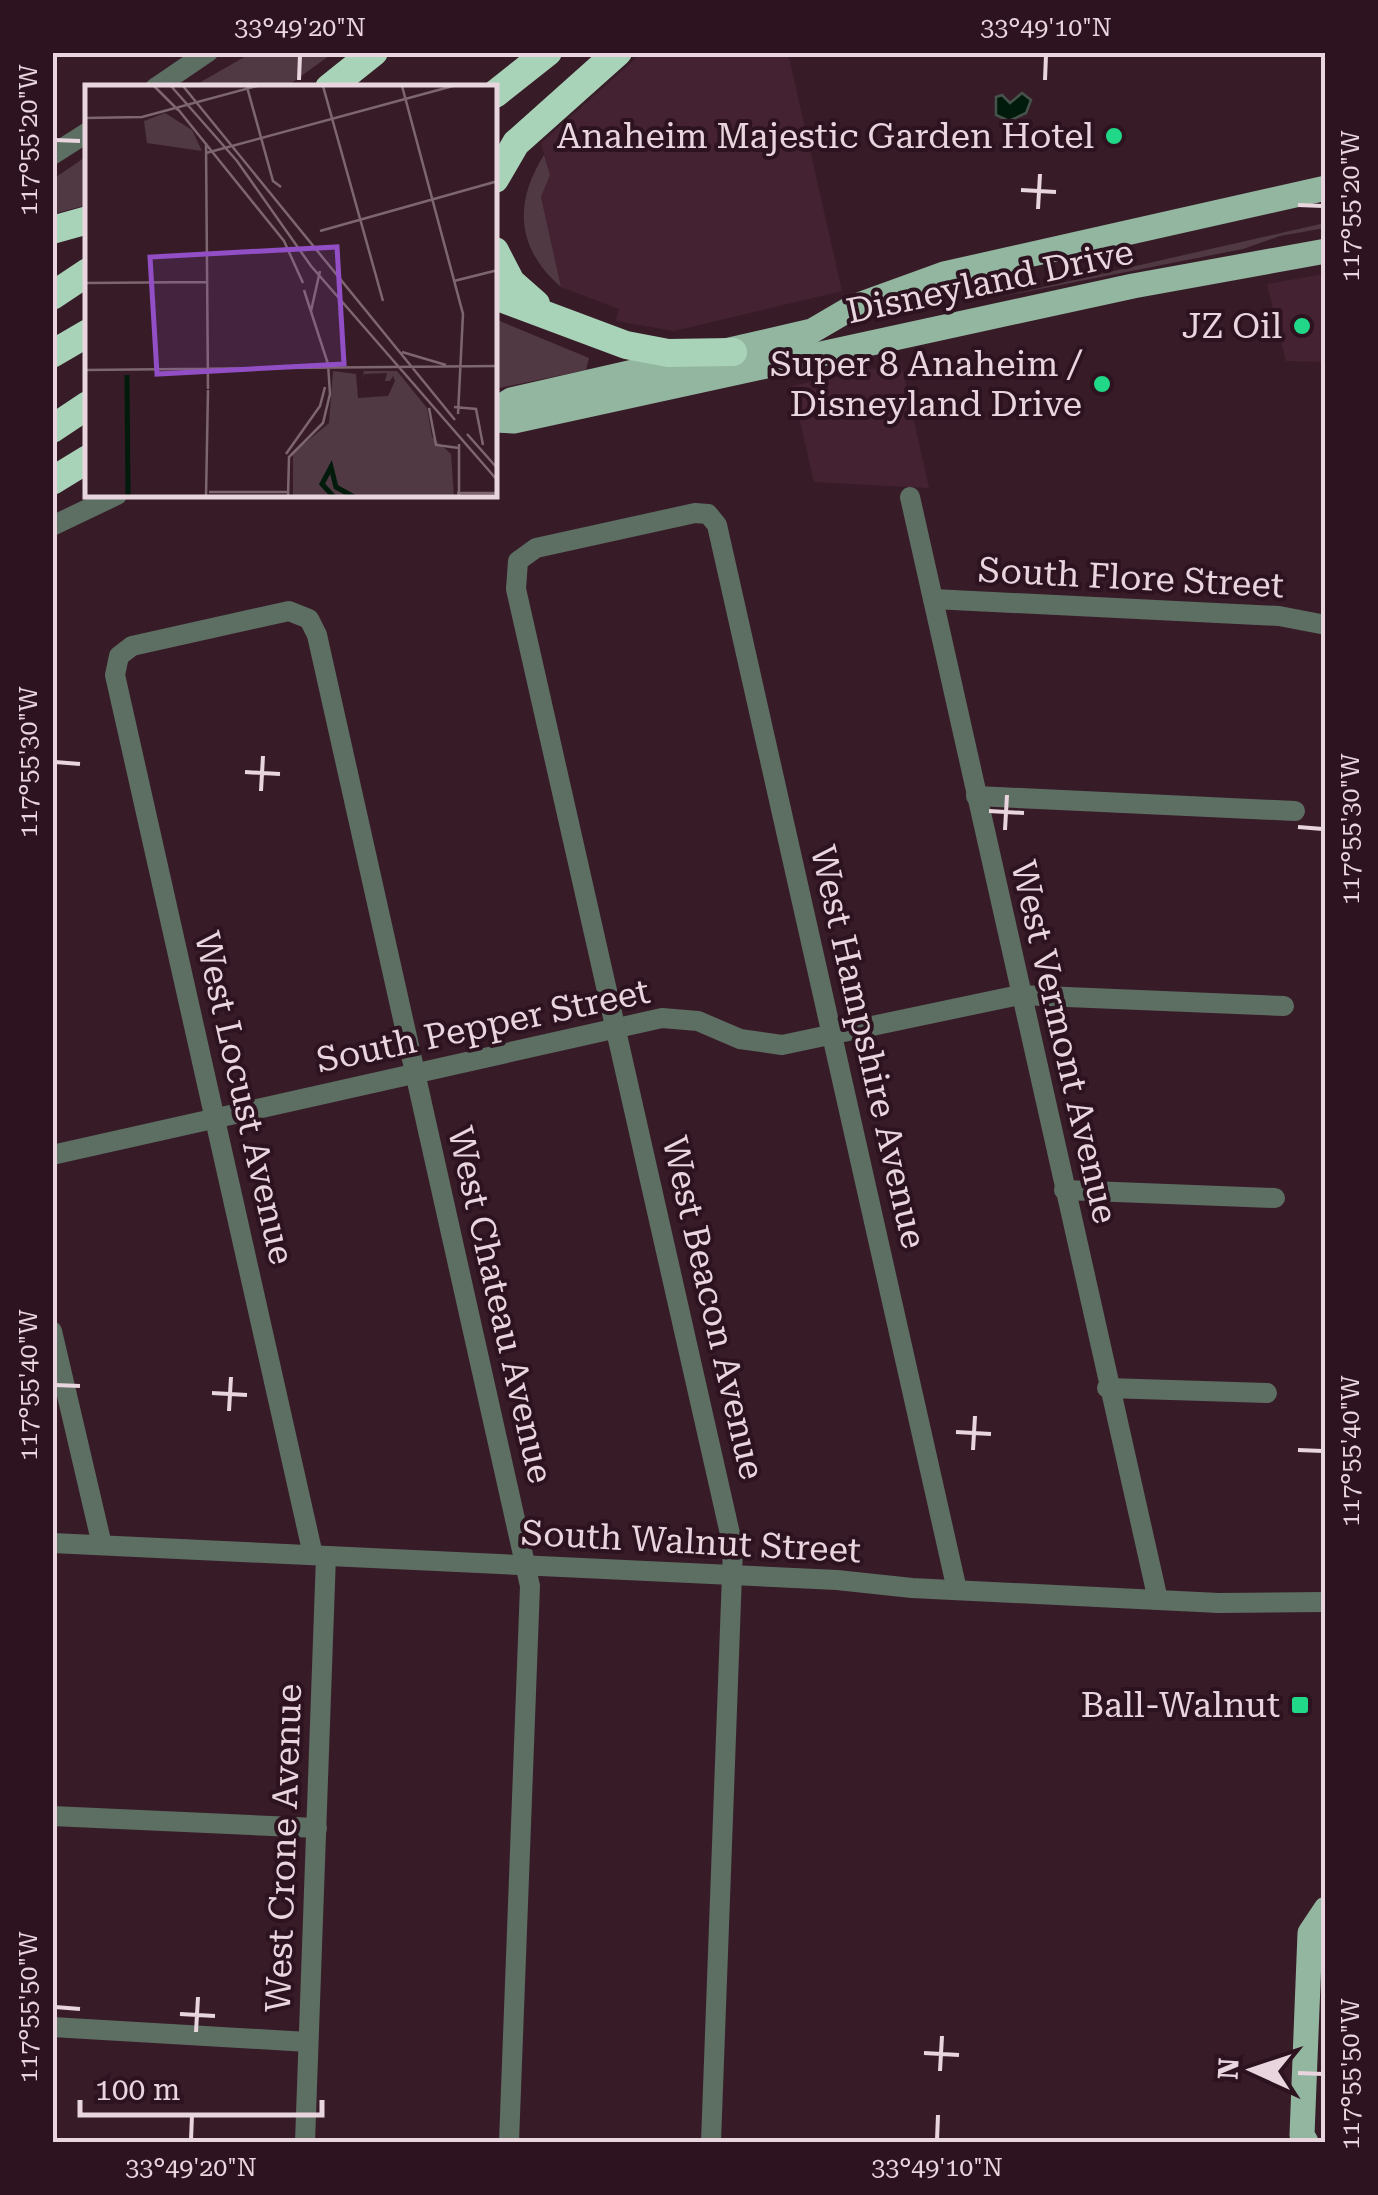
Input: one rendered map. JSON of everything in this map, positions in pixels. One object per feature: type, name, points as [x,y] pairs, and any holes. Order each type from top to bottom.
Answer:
[{"type":"highway","points":[[333,85],[374,52]]},
{"type":"highway","points":[[498,92],[548,52]]},
{"type":"highway","points":[[498,173],[516,143],[618,52]]},
{"type":"highway","points":[[52,230],[85,221]]},
{"type":"highway","points":[[498,257],[511,282],[526,297],[580,330]]},
{"type":"highway","points":[[52,296],[85,274]]},
{"type":"highway","points":[[498,297],[580,330],[646,350],[733,352]]},
{"type":"highway","points":[[52,354],[85,335]]},
{"type":"highway","points":[[52,429],[85,407]]},
{"type":"highway","points":[[52,481],[85,461]]},
{"type":"main road","name":"Disneyland Drive","points":[[498,408],[512,400],[812,331],[852,307],[944,274],[1326,188]]},
{"type":"main road","name":"Disneyland Drive","points":[[498,420],[514,422],[1133,286],[1326,251]]},
{"type":"main road","points":[[1306,2142],[1302,2135],[1310,1933],[1326,1909]]},
{"type":"street","points":[[159,85],[208,52]]},
{"type":"street","points":[[52,155],[85,134]]},
{"type":"street","name":"West Vermont Avenue","points":[[910,497],[1107,1388],[1158,1600]]},
{"type":"street","points":[[52,526],[111,498]]},
{"type":"street","name":"West Beacon Avenue","points":[[711,2142],[733,1547],[516,589],[518,561],[536,548],[695,514],[713,518]]},
{"type":"street","name":"West Hampshire Avenue","points":[[713,518],[957,1590]]},
{"type":"street","name":"South Flore Street","points":[[933,600],[1265,615],[1326,625]]},
{"type":"street","name":"West Locust Avenue","points":[[304,615],[278,612],[132,646],[119,656],[115,681],[320,1555]]},
{"type":"street","name":"West Chateau Avenue","points":[[304,615],[316,635],[530,1586],[509,2142]]},
{"type":"street","points":[[976,796],[1295,811]]},
{"type":"street","name":"South Pepper Street","points":[[52,1154],[617,1027],[675,1018],[768,1045],[832,1036],[1019,995],[1284,1006]]},
{"type":"street","points":[[1064,1190],[1275,1198]]},
{"type":"street","points":[[54,1342],[102,1545]]},
{"type":"street","points":[[1107,1388],[1267,1393]]},
{"type":"street","name":"South Walnut Street","points":[[52,1543],[732,1575],[1158,1600],[1299,1606],[1326,1602]]},
{"type":"street","name":"West Crone Avenue","points":[[305,2142],[320,1555]]},
{"type":"street","points":[[52,1816],[316,1828]]},
{"type":"street","points":[[52,2027],[308,2042]]},
{"type":"shaded area","points":[[253,52],[333,52],[289,85],[195,85]]},
{"type":"shaded area","points":[[642,53],[788,53],[842,291],[674,331],[616,321],[619,309],[561,287],[541,197],[550,175],[541,143]]},
{"type":"shaded area","points":[[1022,93],[1031,100],[1026,113],[1009,121],[996,115],[996,97],[1002,95],[1010,103]]},
{"type":"shaded area","points":[[544,155],[550,175],[541,197],[561,287],[535,257],[524,225],[527,191]]},
{"type":"shaded area","points":[[85,157],[85,206],[53,214],[53,179]]},
{"type":"shaded area","points":[[1325,223],[1325,228],[1280,236],[1243,249],[999,297]]},
{"type":"shaded area","points":[[1325,274],[1325,362],[1286,361],[1267,284]]},
{"type":"shaded area","points":[[498,320],[589,358],[586,370],[498,388]]},
{"type":"shaded area","points":[[901,363],[929,488],[814,482],[792,386]]},
{"type":"place","name":"Anaheim Majestic Garden Hotel","points":[[1114,136]]},
{"type":"place","name":"JZ Oil","points":[[1302,326]]},
{"type":"place","name":"Super 8 Anaheim / Disneyland Drive","points":[[1102,384]]},
{"type":"place","name":"Ball-Walnut","points":[[1300,1705]]}]
